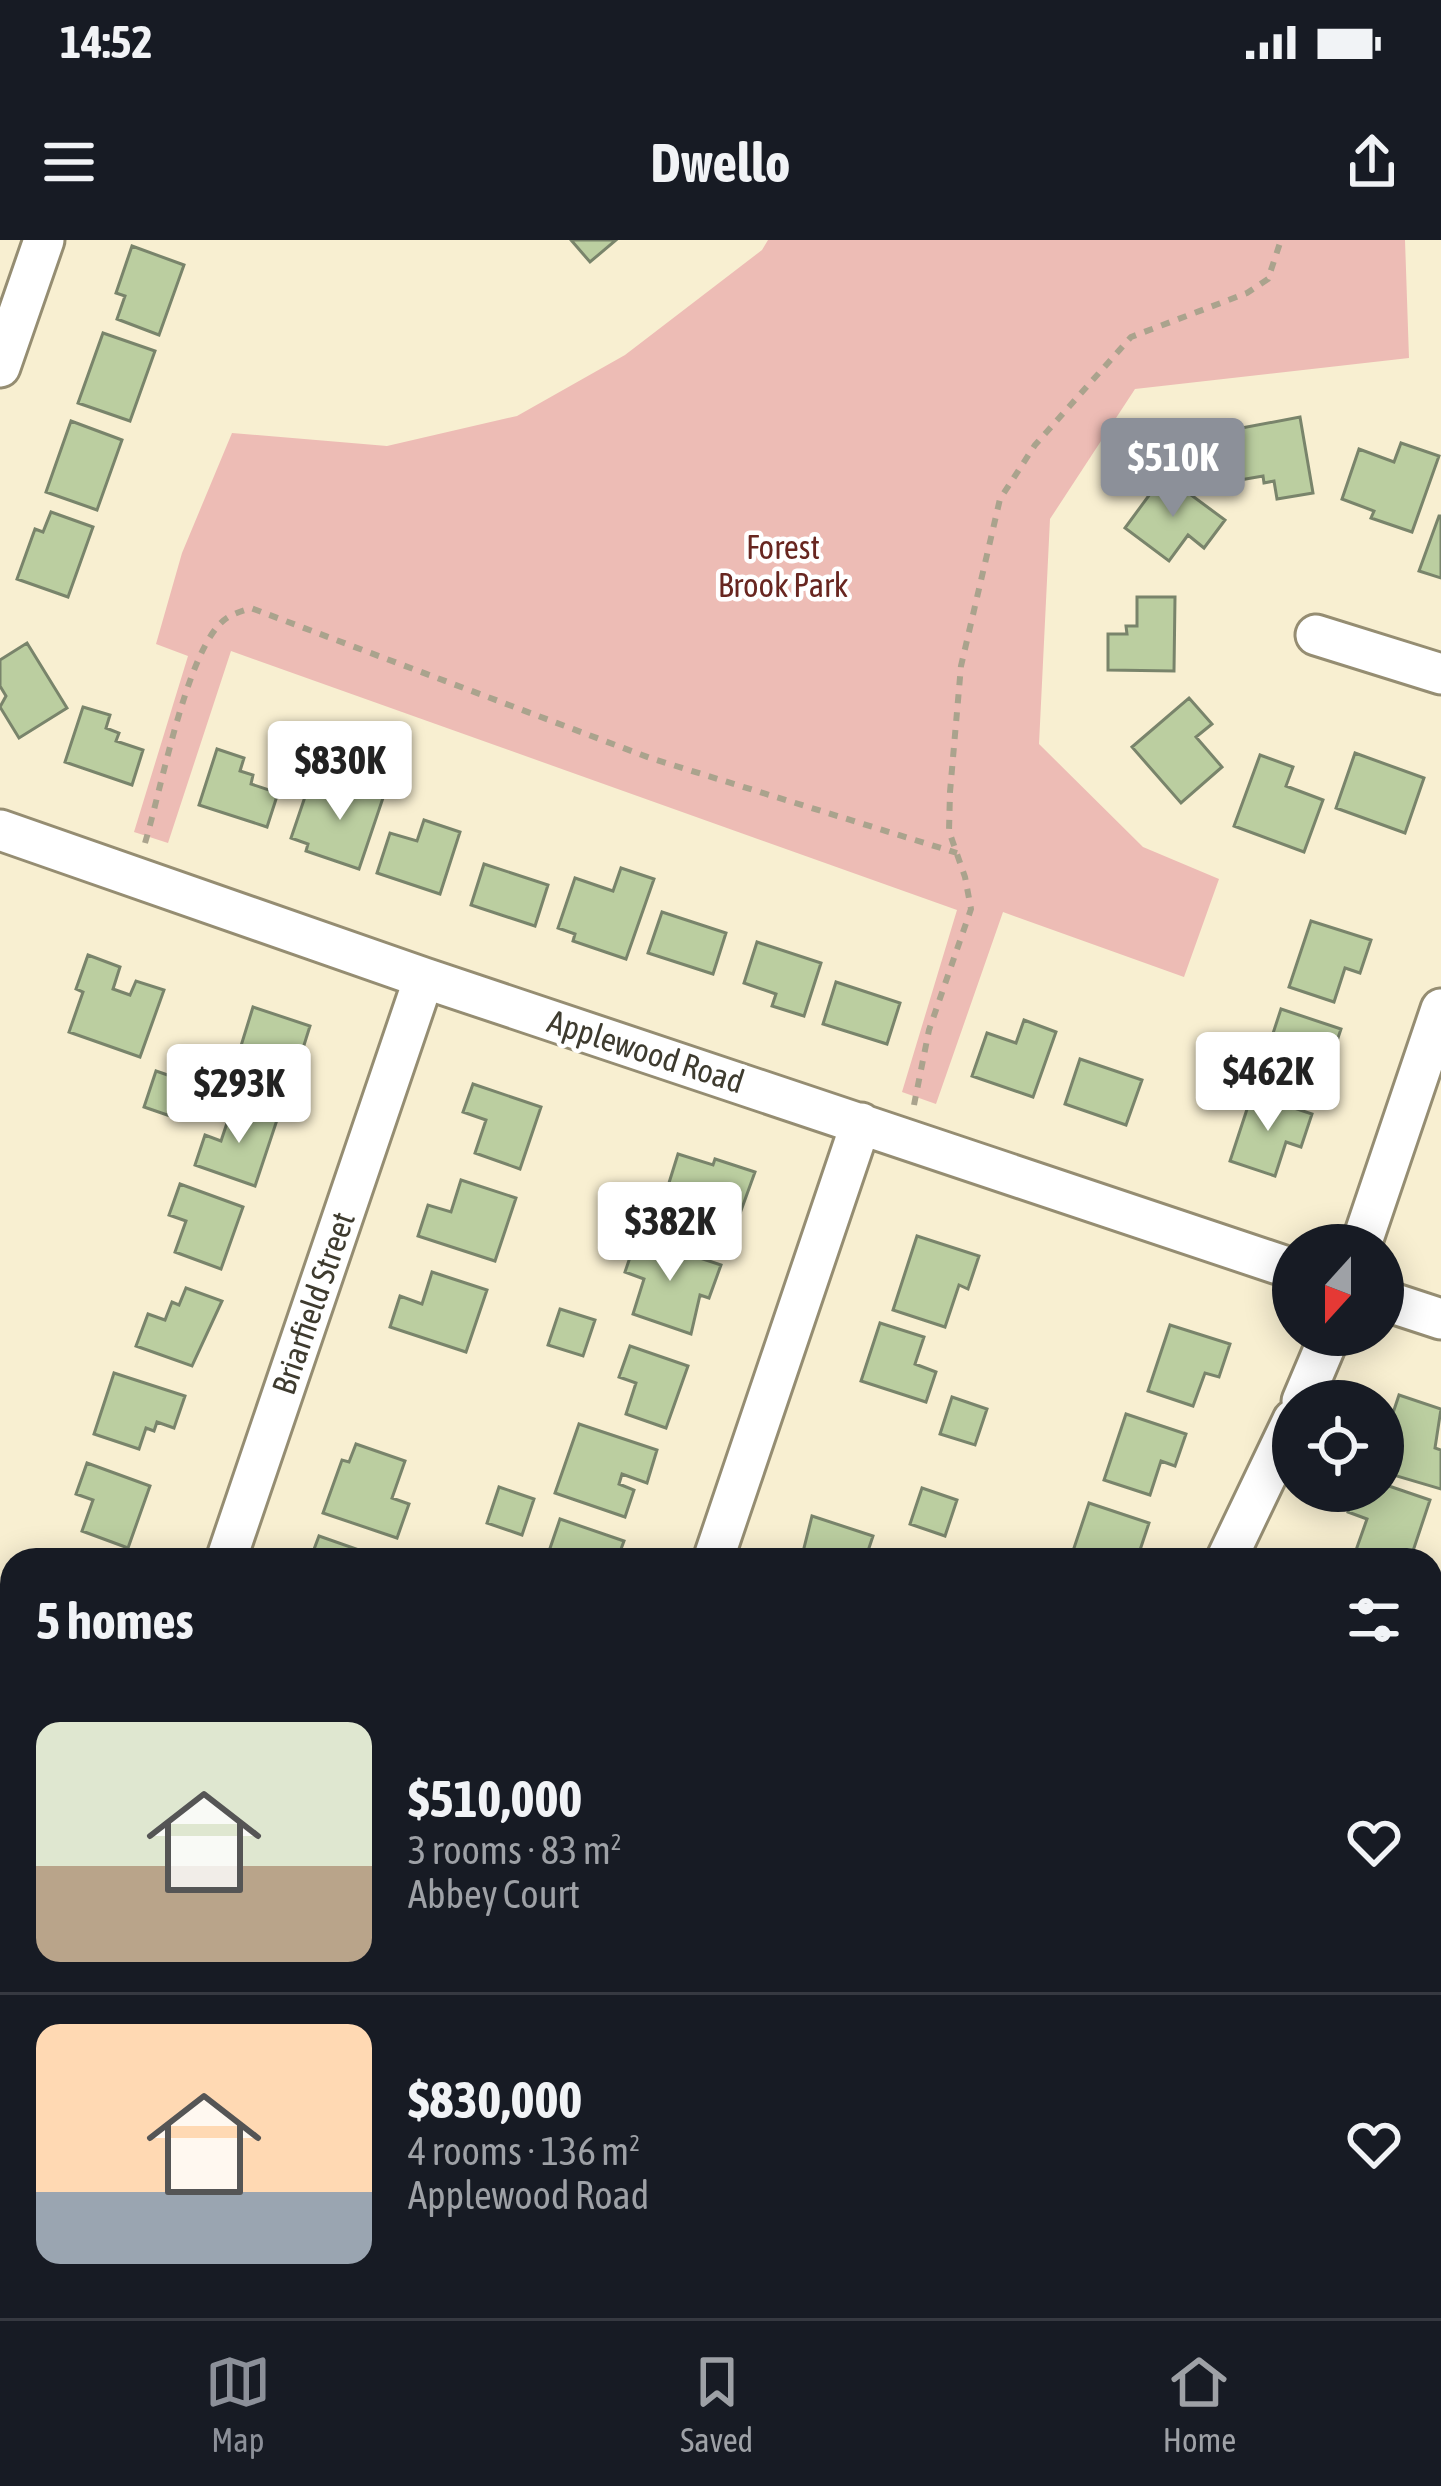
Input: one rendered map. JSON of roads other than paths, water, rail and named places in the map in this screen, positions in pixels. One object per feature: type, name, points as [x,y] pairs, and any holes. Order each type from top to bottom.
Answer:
[{"type":"street","points":[[0,367],[44,240]]},
{"type":"street","points":[[1316,635],[1441,674]]},
{"type":"street","name":"Applewood Road","points":[[0,830],[424,979],[1272,1262]]},
{"type":"street","name":"Briarfield Street","points":[[230,1548],[424,979]]},
{"type":"street","points":[[1368,1224],[1441,1010]]},
{"type":"street","points":[[717,1548],[861,1123]]},
{"type":"street","points":[[1404,1307],[1441,1319]]},
{"type":"street","points":[[1232,1548],[1272,1464]]},
{"type":"park label","name":"Forest Brook Park","points":[[783,566]]}]
